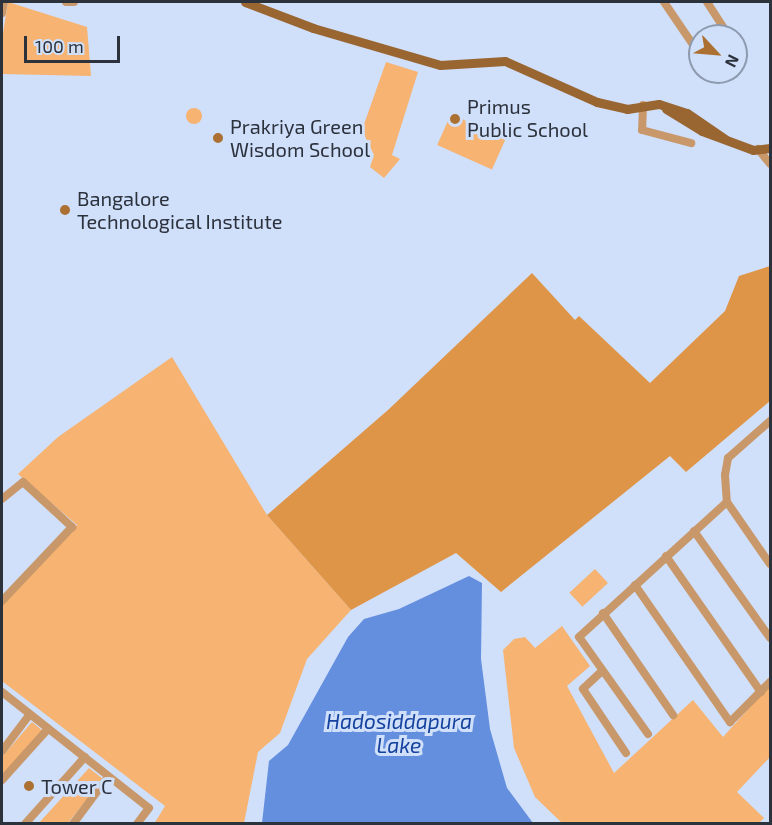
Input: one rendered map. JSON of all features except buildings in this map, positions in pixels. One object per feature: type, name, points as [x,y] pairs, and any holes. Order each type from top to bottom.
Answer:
[{"type":"main road","points":[[245,2],[313,28],[440,65],[506,61],[597,102],[627,109],[659,104],[702,131],[758,149],[771,148]]},
{"type":"street","points":[[2,13],[4,2]]},
{"type":"street","points":[[66,2],[74,2]]},
{"type":"street","points":[[664,2],[688,37]]},
{"type":"street","points":[[707,2],[721,24]]},
{"type":"street","points":[[644,105],[642,130],[691,143]]},
{"type":"street","points":[[758,149],[771,164]]},
{"type":"street","points":[[771,421],[728,458],[726,502],[771,564]]},
{"type":"street","points":[[2,499],[23,482],[72,527],[2,601]]},
{"type":"street","points":[[648,734],[579,637],[726,502]]},
{"type":"street","points":[[694,531],[771,638]]},
{"type":"street","points":[[666,556],[761,692]]},
{"type":"street","points":[[635,585],[730,722],[771,682]]},
{"type":"street","points":[[603,613],[673,715]]},
{"type":"street","points":[[602,671],[583,689],[626,753]]},
{"type":"street","points":[[2,692],[149,808],[137,824]]},
{"type":"street","points":[[2,751],[30,714]]},
{"type":"street","points":[[2,780],[48,729]]},
{"type":"street","points":[[25,824],[85,757]]},
{"type":"street","points":[[73,824],[108,777]]},
{"type":"shaded area","points":[[8,2],[87,27],[91,76],[2,74],[2,39]]},
{"type":"shaded area","points":[[386,62],[418,72],[392,155],[400,159],[384,178],[370,167],[374,155],[362,130]]},
{"type":"shaded area","points":[[194,108],[202,116],[194,124],[186,116]]},
{"type":"shaded area","points":[[451,114],[506,138],[492,169],[437,145]]},
{"type":"shaded area","points":[[770,266],[770,401],[686,472],[670,456],[501,592],[456,553],[351,610],[267,515],[388,410],[532,273],[575,320],[579,316],[650,383],[725,311],[739,276]]},
{"type":"shaded area","points":[[172,357],[267,515],[351,610],[307,659],[280,733],[258,752],[244,823],[154,824],[165,806],[2,681],[2,603],[77,525],[18,474],[58,437]]},
{"type":"shaded area","points":[[595,569],[608,583],[582,607],[569,593]]},
{"type":"shaded area","points":[[562,626],[590,666],[567,686],[614,773],[693,700],[723,737],[770,685],[770,757],[737,792],[764,818],[758,824],[562,823],[535,797],[514,748],[503,650],[514,639],[525,637],[535,648]]},
{"type":"shaded area","points":[[32,722],[43,731],[2,777],[2,757]]},
{"type":"shaded area","points":[[89,768],[103,779],[68,823],[38,824]]},
{"type":"water","name":"Hadosiddapura Lake","points":[[469,576],[482,583],[481,659],[490,729],[507,788],[533,823],[262,823],[269,761],[288,745],[348,637],[364,619],[399,609]]},
{"type":"place","name":"Primus Public School","points":[[455,119]]},
{"type":"place","name":"Prakriya Green Wisdom School","points":[[218,138]]},
{"type":"place","name":"Bangalore Technological Institute","points":[[65,210]]},
{"type":"place","name":"Tower C","points":[[29,786]]}]
